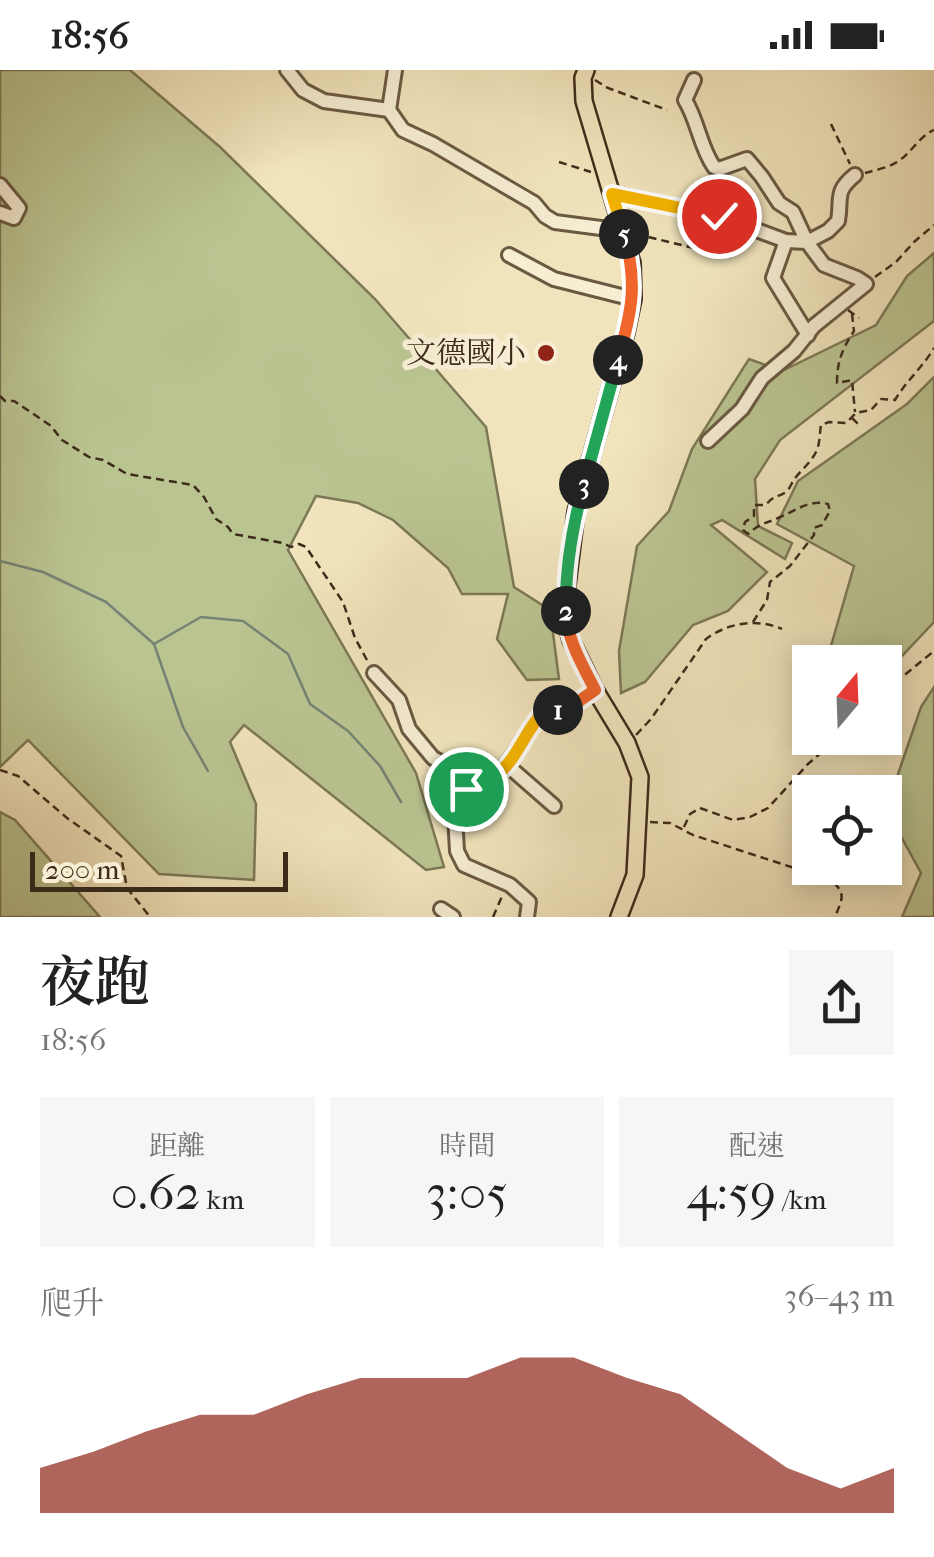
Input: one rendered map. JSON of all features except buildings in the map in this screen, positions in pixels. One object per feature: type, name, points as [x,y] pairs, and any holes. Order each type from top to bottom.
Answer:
[{"type":"main road","points":[[585,72],[584,101],[632,263],[633,299],[576,512],[566,593],[567,625],[595,690],[627,743],[640,776],[635,875],[619,917]]},
{"type":"lane","points":[[287,70],[304,90],[324,100],[389,110]]},
{"type":"lane","points":[[396,70],[389,110],[403,130],[534,202],[555,222],[624,231]]},
{"type":"lane","points":[[694,80],[685,100],[693,113],[706,157],[714,167],[719,169],[746,159],[779,203],[793,212],[806,242],[824,265],[866,284],[762,378],[742,409],[708,441]]},
{"type":"lane","points":[[610,186],[719,216],[786,241],[806,242],[828,232],[838,221],[841,188],[855,175]]},
{"type":"lane","points":[[0,185],[20,208],[14,218],[0,213]]},
{"type":"lane","points":[[786,241],[774,278],[808,334]]},
{"type":"lane","points":[[509,255],[554,279],[633,299]]},
{"type":"lane","points":[[374,674],[399,700],[408,729],[433,758],[479,782]]},
{"type":"lane","points":[[526,917],[529,902],[510,885],[464,865],[458,851],[455,816],[460,795],[507,766],[544,711],[566,710],[595,690]]},
{"type":"lane","points":[[507,766],[554,806]]},
{"type":"path","points":[[585,72],[608,88],[668,110]]},
{"type":"path","points":[[831,124],[855,175],[897,162],[922,136],[934,130]]},
{"type":"path","points":[[560,162],[610,186]]},
{"type":"path","points":[[866,284],[896,262],[934,225]]},
{"type":"path","points":[[624,231],[732,258]]},
{"type":"path","points":[[852,314],[854,331],[837,366],[837,383],[852,380],[853,415],[860,426]]},
{"type":"path","points":[[753,622],[767,600],[770,582],[790,566],[830,511],[828,504],[820,502],[804,505],[776,520],[764,521],[748,534],[745,522],[754,516],[754,505],[766,505],[800,475],[812,460],[822,425],[846,422],[853,415],[871,410],[881,399],[895,400],[934,348]]},
{"type":"path","points":[[0,396],[36,415],[62,440],[88,457],[104,460],[127,474],[193,485],[216,519],[233,534],[306,547],[343,602],[355,638],[374,674]]},
{"type":"path","points":[[627,743],[651,720],[706,639],[717,630],[753,622],[782,629]]},
{"type":"path","points":[[902,677],[934,651]]},
{"type":"path","points":[[682,830],[690,814],[700,808],[734,820],[750,818],[768,808],[818,755]]},
{"type":"path","points":[[0,770],[18,776],[120,856],[127,888],[150,917]]},
{"type":"path","points":[[639,822],[670,823],[762,859],[832,880],[841,889],[842,897],[835,917]]},
{"type":"path","points":[[493,917],[510,885]]},
{"type":"green space","points":[[0,70],[130,70],[220,147],[375,299],[486,427],[514,587],[550,610],[559,679],[527,680],[497,639],[508,594],[462,594],[448,568],[393,520],[358,503],[316,496],[288,550],[416,773],[444,867],[426,870],[244,725],[230,742],[256,804],[254,880],[159,874],[28,740],[0,767]]},
{"type":"green space","points":[[934,253],[934,321],[780,440],[755,479],[758,526],[792,543],[785,559],[722,520],[711,525],[767,572],[728,611],[693,625],[645,682],[621,693],[619,651],[637,546],[669,511],[692,449],[749,359],[782,371],[876,325],[907,276]]},
{"type":"green space","points":[[934,377],[934,622],[902,656],[902,645],[831,645],[854,566],[777,524],[798,481],[907,404]]},
{"type":"green space","points":[[934,687],[934,917],[902,917],[921,873],[902,838],[902,775],[898,775],[921,707]]},
{"type":"green space","points":[[0,812],[15,820],[100,917],[0,917]]},
{"type":"waterway","points":[[0,561],[43,572],[106,602],[154,644],[201,617],[243,621],[288,654],[310,704],[348,731],[380,766],[401,802]]},
{"type":"waterway","points":[[154,644],[183,727],[208,771]]},
{"type":"place","name":"文德國小","points":[[546,353]]},
{"type":"route","points":[[466,789],[493,778],[507,766],[544,711],[566,710],[595,690],[571,640],[566,593],[576,512],[633,299],[632,263],[612,194],[719,216]]}]
